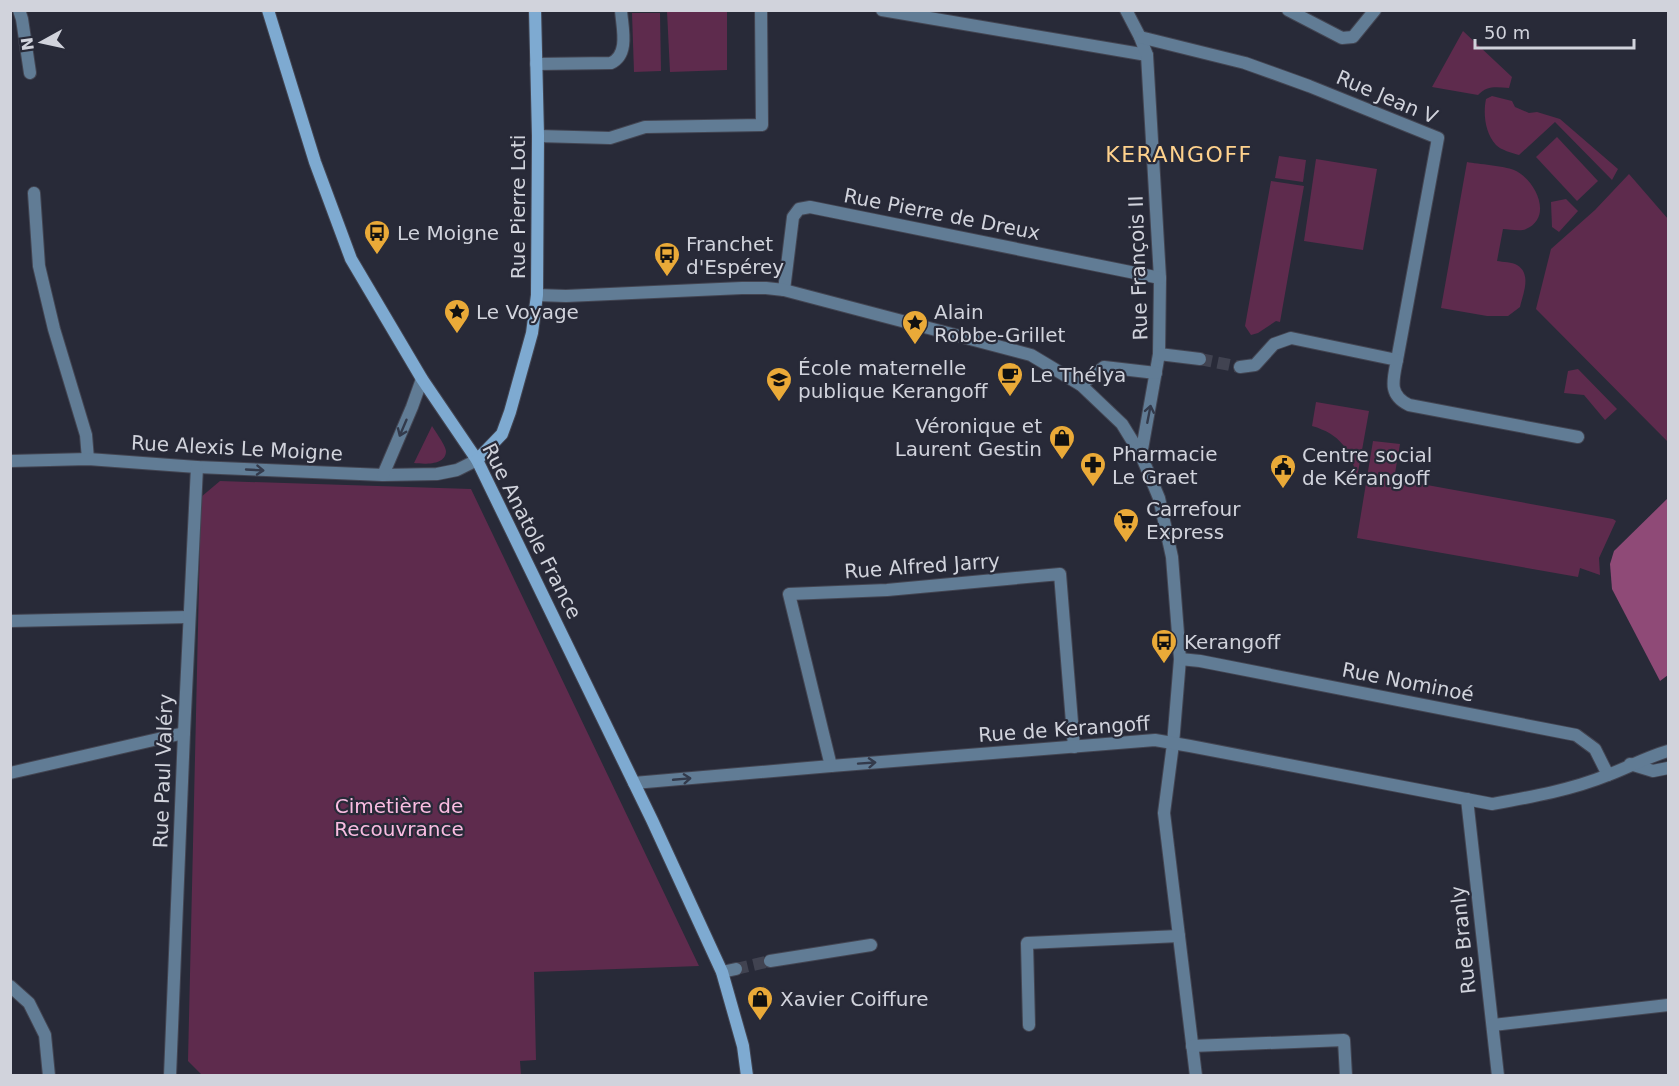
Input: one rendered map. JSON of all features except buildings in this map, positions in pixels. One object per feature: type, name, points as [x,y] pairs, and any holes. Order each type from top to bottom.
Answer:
[{"type":"main road","name":"Rue Anatole France","points":[[268,10],[315,162],[351,259],[422,379],[477,460],[634,783],[722,972],[743,1046],[747,1076]]},
{"type":"main road","name":"Rue Pierre Loti","points":[[477,460],[502,434],[510,412],[532,333],[537,295],[538,136],[535,10]]},
{"type":"street","points":[[18,10],[22,19],[30,73]]},
{"type":"street","points":[[536,64],[611,63],[618,60],[623,51],[621,10]]},
{"type":"street","points":[[538,136],[610,138],[645,127],[762,125],[761,10]]},
{"type":"street","points":[[882,10],[1147,55]]},
{"type":"street","name":"Rue François II","points":[[1126,10],[1147,55],[1161,278],[1160,354],[1141,455]]},
{"type":"street","points":[[1288,10],[1342,38],[1353,37],[1375,10]]},
{"type":"street","name":"Rue Jean V","points":[[1140,37],[1245,63],[1438,138],[1397,360]]},
{"type":"street","points":[[34,193],[39,266],[54,329],[86,435],[88,459]]},
{"type":"street","name":"Rue Pierre de Dreux","points":[[784,290],[793,217],[799,209],[810,207],[1161,278]]},
{"type":"street","points":[[537,295],[566,296],[742,288],[784,290],[1031,355],[1081,385],[1122,424],[1141,455],[1159,498],[1172,557],[1180,659],[1173,744],[1164,813],[1196,1076]]},
{"type":"street","points":[[1240,367],[1255,365],[1274,344],[1291,338],[1397,360],[1393,378],[1394,392],[1401,401],[1409,405],[1578,437]]},
{"type":"street","points":[[1160,354],[1200,359]]},
{"type":"street","points":[[1081,385],[1104,368],[1156,373]]},
{"type":"street","points":[[383,476],[422,379]]},
{"type":"street","name":"Rue Alexis Le Moigne","points":[[10,461],[88,459],[383,476],[437,474],[457,470],[477,460]]},
{"type":"street","name":"Rue Paul Valéry","points":[[170,1076],[197,467]]},
{"type":"street","name":"Rue Alfred Jarry","points":[[831,766],[789,594],[887,590],[1060,574],[1074,747]]},
{"type":"street","points":[[10,621],[189,617]]},
{"type":"street","name":"Rue Nominoé","points":[[1180,659],[1200,661],[1576,735],[1595,749],[1608,775]]},
{"type":"street","points":[[10,773],[184,733]]},
{"type":"street","name":"Rue de Kerangoff","points":[[634,783],[1155,740],[1492,804],[1531,797],[1608,775],[1630,764],[1668,751]]},
{"type":"street","points":[[1630,764],[1653,771],[1668,768]]},
{"type":"street","name":"Rue Branly","points":[[1467,799],[1498,1076]]},
{"type":"street","points":[[1029,1025],[1027,943],[1179,936]]},
{"type":"street","points":[[770,962],[871,945]]},
{"type":"street","points":[[722,972],[736,969]]},
{"type":"street","points":[[10,986],[29,1003],[45,1035],[49,1076]]},
{"type":"street","points":[[1492,1025],[1668,1005]]},
{"type":"street","points":[[1192,1046],[1344,1040],[1346,1076]]},
{"type":"green space","points":[[667,11],[727,11],[727,70],[670,72]]},
{"type":"green space","points":[[632,13],[660,13],[661,71],[634,72]]},
{"type":"green space","points":[[1463,31],[1512,77],[1509,88],[1489,88],[1478,95],[1432,87]]},
{"type":"green space","points":[[1492,96],[1512,101],[1515,107],[1529,113],[1537,112],[1560,119],[1618,169],[1612,180],[1555,122],[1519,155],[1498,147],[1489,135],[1485,117],[1486,99]]},
{"type":"green space","points":[[1557,137],[1598,181],[1577,201],[1536,157]]},
{"type":"green space","points":[[1279,156],[1306,160],[1303,182],[1275,178]]},
{"type":"green space","points":[[1316,159],[1377,169],[1363,250],[1304,241]]},
{"type":"green space","points":[[1467,162],[1514,170],[1529,181],[1538,198],[1539,216],[1534,223],[1524,230],[1503,229],[1497,261],[1517,265],[1522,269],[1525,279],[1520,307],[1508,316],[1487,316],[1441,308]]},
{"type":"green space","points":[[1629,174],[1668,219],[1668,442],[1536,309],[1551,249],[1595,210]]},
{"type":"green space","points":[[1271,181],[1304,186],[1280,322],[1276,321],[1251,335],[1245,326]]},
{"type":"green space","points":[[1566,199],[1578,211],[1559,232],[1552,227],[1551,202]]},
{"type":"green space","points":[[1578,369],[1617,409],[1605,420],[1584,395],[1564,393],[1568,371]]},
{"type":"green space","points":[[1316,402],[1369,411],[1357,478],[1348,451],[1343,445],[1322,429],[1312,426]]},
{"type":"green space","points":[[432,426],[444,446],[445,456],[438,462],[414,463]]},
{"type":"green space","points":[[1373,441],[1400,444],[1394,479],[1613,519],[1616,521],[1599,558],[1600,575],[1580,568],[1578,577],[1357,538]]},
{"type":"green space","name":"Cimetière de Recouvrance","points":[[220,481],[471,489],[699,966],[534,972],[536,1060],[520,1061],[521,1075],[203,1076],[188,1061],[201,497]]},
{"type":"shaded area","points":[[1668,498],[1668,675],[1660,681],[1612,589],[1610,564],[1614,551]]},
{"type":"tunnel","points":[[1200,359],[1240,367]]},
{"type":"tunnel","points":[[736,969],[770,961]]},
{"type":"place","name":"Le Moigne","points":[[377,256]]},
{"type":"place","name":"Franchet d'Espérey","points":[[667,278]]},
{"type":"place","name":"Le Voyage","points":[[457,335]]},
{"type":"place","name":"Alain Robbe-Grillet","points":[[915,346]]},
{"type":"place","name":"Le Thélya","points":[[1010,398]]},
{"type":"place","name":"École maternelle publique Kerangoff","points":[[779,403]]},
{"type":"place","name":"Véronique et Laurent Gestin","points":[[1062,461]]},
{"type":"place","name":"Pharmacie Le Graet","points":[[1093,488]]},
{"type":"place","name":"Centre social de Kérangoff","points":[[1283,490]]},
{"type":"place","name":"Carrefour Express","points":[[1126,544]]},
{"type":"place","name":"Kerangoff","points":[[1164,665]]},
{"type":"place","name":"Xavier Coiffure","points":[[760,1022]]},
{"type":"district","name":"KERANGOFF","points":[[1179,154]]}]
